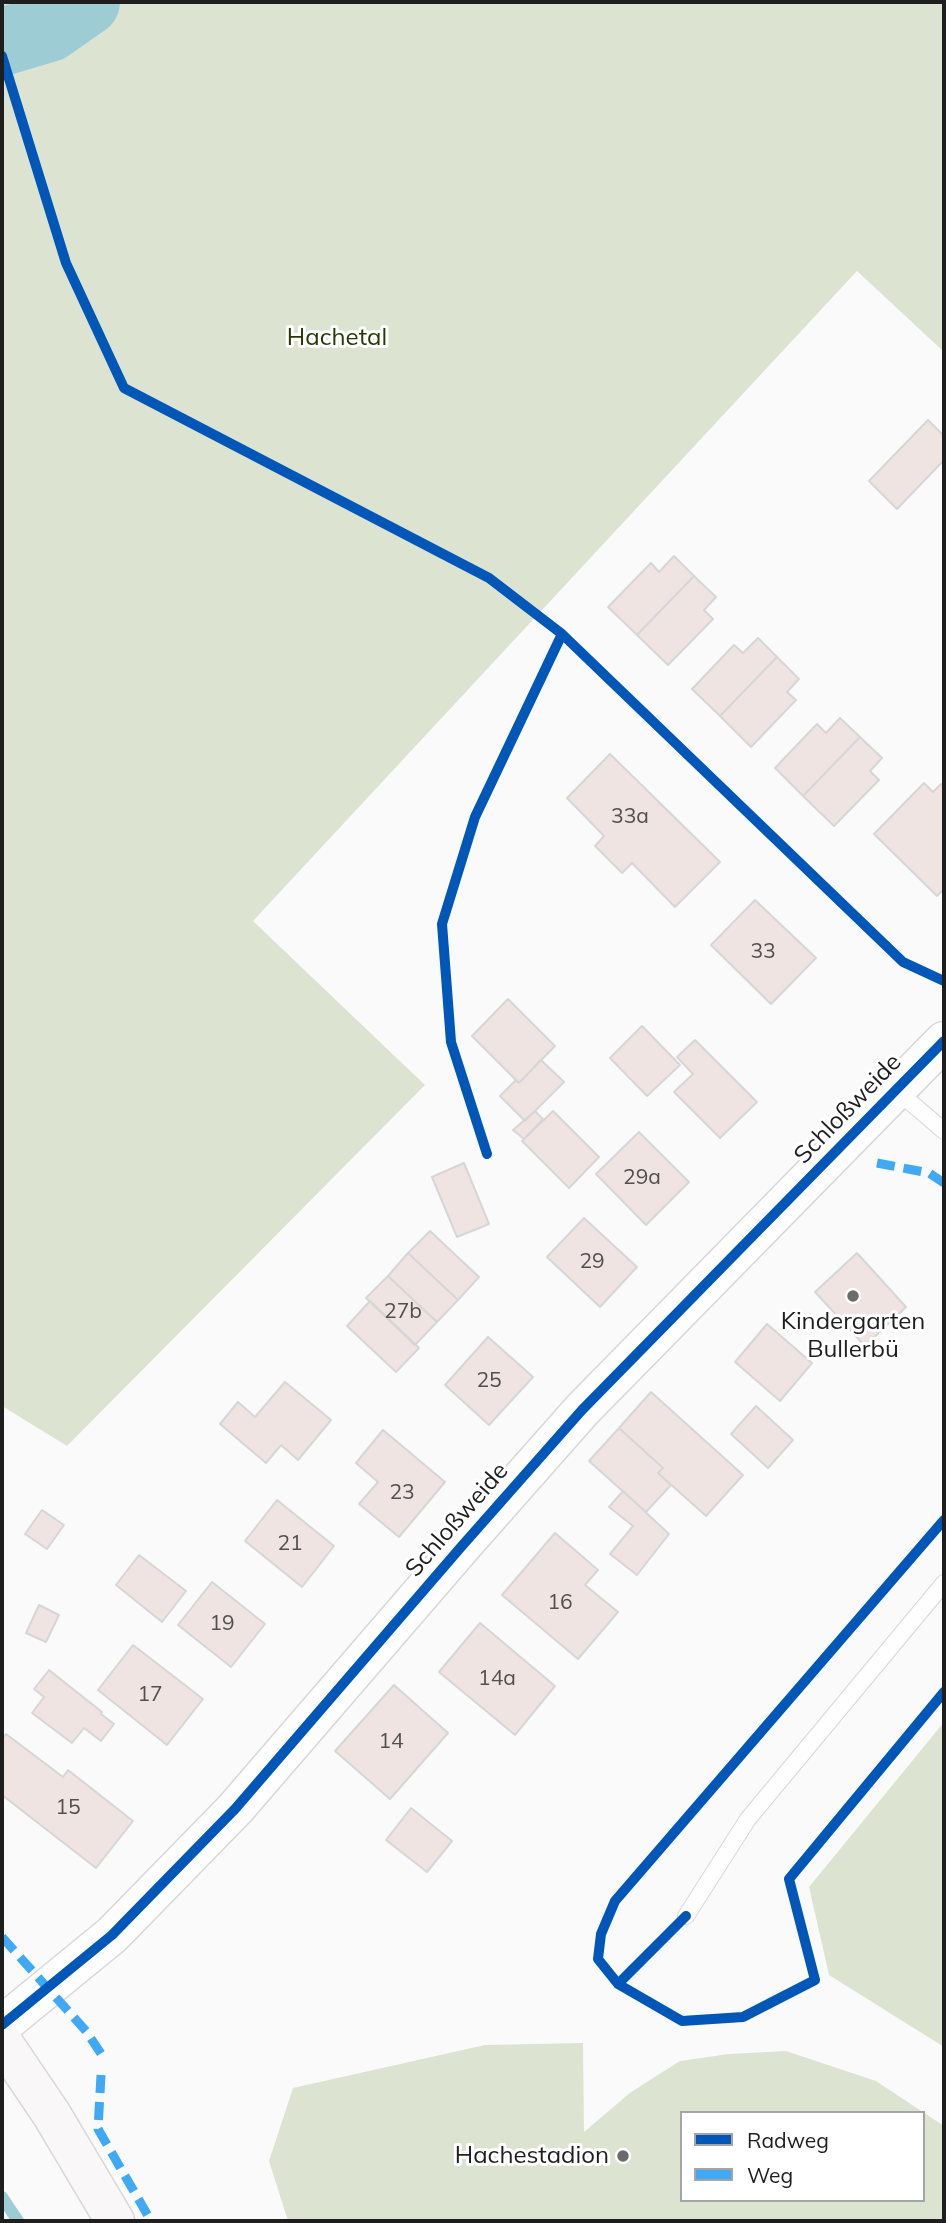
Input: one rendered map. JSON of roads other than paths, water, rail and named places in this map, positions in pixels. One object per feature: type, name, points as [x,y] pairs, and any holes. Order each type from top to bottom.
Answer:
[{"type":"main road","points":[[2,2042],[51,2115],[115,2221]]},
{"type":"street","name":"Schloßweide","points":[[2,2025],[112,1935],[235,1809],[582,1410],[944,1041]]},
{"type":"lane","points":[[896,1090],[944,1131]]},
{"type":"lane","points":[[686,1916],[748,1819],[944,1583]]},
{"type":"waterway","points":[[2,42],[49,28],[86,2]]},
{"type":"waterway","points":[[2,2197],[18,2221]]},
{"type":"place","name":"Kindergarten Bullerbü","points":[[853,1296]]},
{"type":"place","name":"Hachestadion","points":[[623,2156]]},
{"type":"park label","name":"Hachetal","points":[[337,338]]}]
